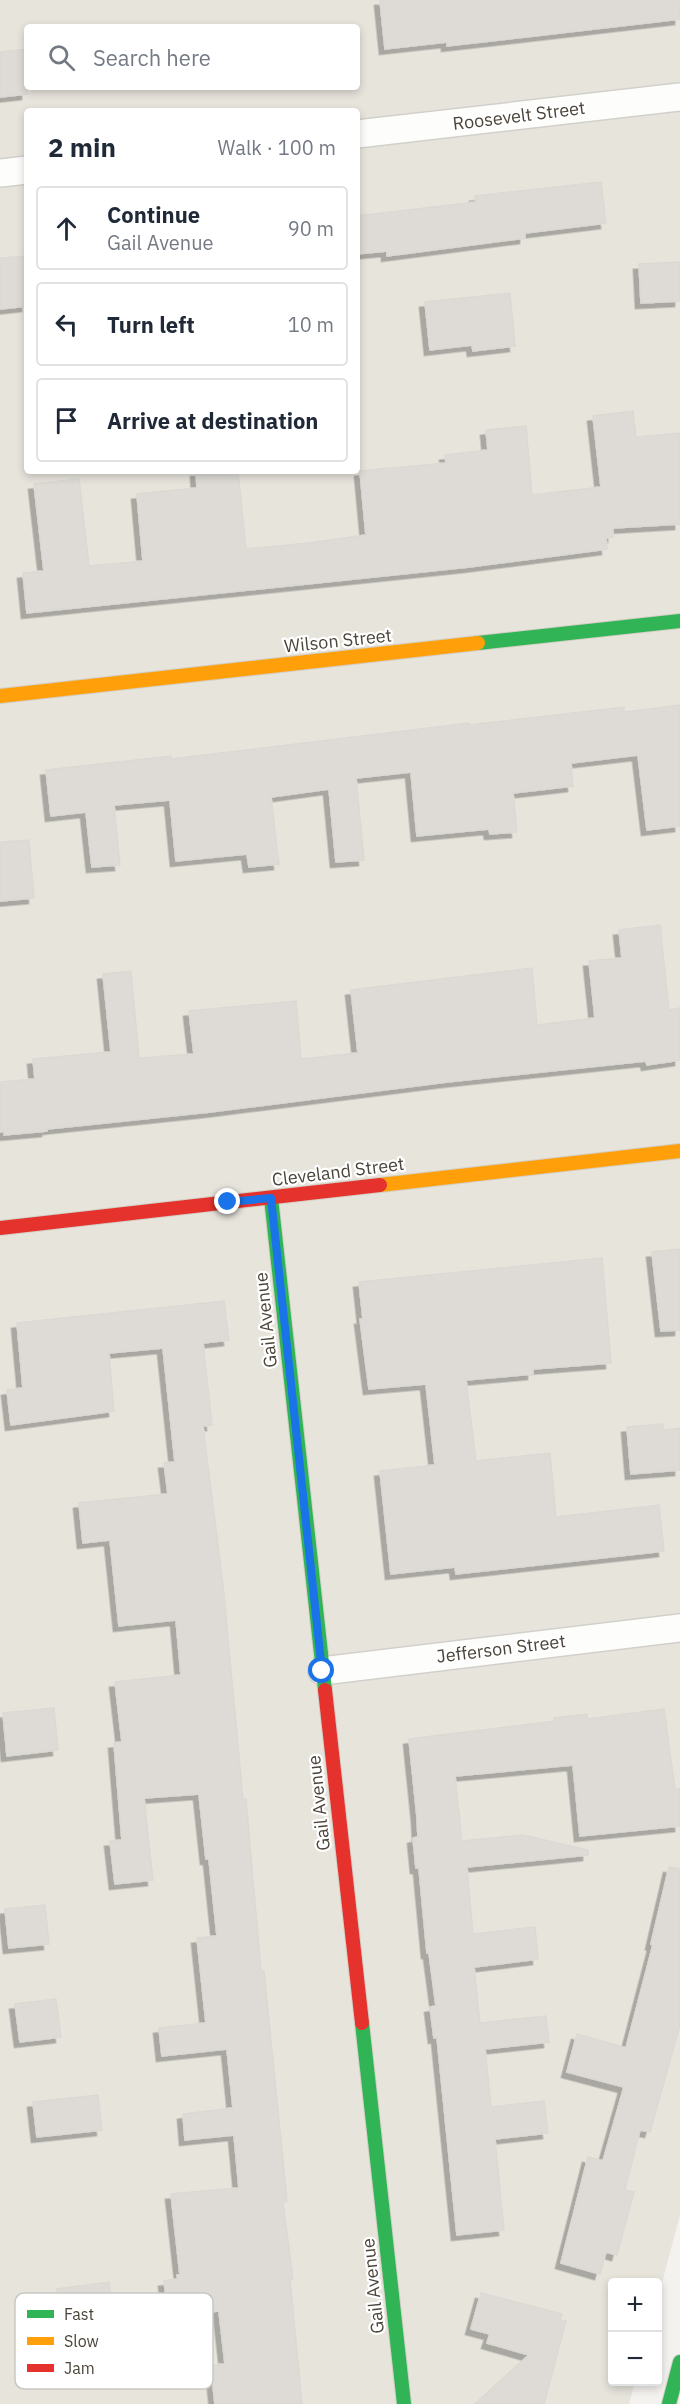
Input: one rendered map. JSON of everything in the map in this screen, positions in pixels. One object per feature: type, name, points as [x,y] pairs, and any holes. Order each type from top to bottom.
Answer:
[{"type":"street","name":"Roosevelt Street","points":[[360,134],[680,97]]},
{"type":"street","points":[[0,173],[24,170]]},
{"type":"street","name":"Wilson Street","points":[[0,696],[680,621]]},
{"type":"street","name":"Cleveland Street","points":[[0,1228],[680,1151]]},
{"type":"street","name":"Gail Avenue","points":[[271,1198],[404,2404]]},
{"type":"street","name":"Jefferson Street","points":[[322,1671],[680,1628]]},
{"type":"street","points":[[669,2404],[680,2362]]},
{"type":"shaded area","points":[[0,0],[680,0],[680,2215],[662,2283],[662,2278],[608,2278],[608,2386],[634,2386],[629,2404],[0,2404]]},
{"type":"building","points":[[380,0],[680,0],[680,19],[447,46],[447,42],[385,49]]},
{"type":"building","points":[[24,49],[24,90],[27,90],[27,94],[0,97],[0,52]]},
{"type":"building","points":[[601,182],[606,223],[525,233],[525,238],[387,256],[387,251],[360,254],[360,216],[476,202],[475,196]]},
{"type":"building","points":[[24,256],[24,306],[0,309],[0,258]]},
{"type":"building","points":[[680,262],[680,301],[641,303],[639,264]]},
{"type":"building","points":[[510,293],[515,346],[473,351],[472,345],[430,350],[425,302]]},
{"type":"building","points":[[633,411],[636,437],[680,433],[680,524],[613,528],[613,537],[606,538],[607,549],[469,567],[27,613],[23,573],[44,571],[34,484],[79,479],[89,566],[143,561],[137,494],[197,488],[196,474],[238,474],[246,549],[308,543],[366,535],[360,471],[446,463],[445,455],[488,450],[486,430],[526,426],[532,495],[601,487],[593,416]]},
{"type":"building","points":[[680,705],[680,826],[647,830],[638,755],[571,763],[573,786],[513,793],[517,832],[490,834],[489,829],[417,836],[411,772],[356,778],[364,860],[336,862],[329,789],[271,797],[279,864],[249,867],[247,854],[176,861],[170,800],[114,805],[120,865],[92,867],[86,812],[51,816],[46,770],[171,756],[171,759],[624,707],[624,712]]},
{"type":"building","points":[[29,840],[34,898],[0,901],[0,842]]},
{"type":"building","points":[[660,925],[669,1010],[680,1008],[680,1060],[647,1065],[646,1061],[447,1082],[210,1112],[47,1129],[47,1131],[4,1135],[4,1131],[0,1132],[0,1082],[35,1079],[33,1059],[111,1052],[103,974],[131,971],[139,1058],[194,1054],[189,1011],[296,1001],[301,1059],[358,1053],[351,990],[532,968],[537,1025],[595,1018],[589,961],[622,958],[619,930]]},
{"type":"building","points":[[680,1249],[680,1330],[661,1331],[652,1252]]},
{"type":"building","points":[[602,1258],[611,1363],[533,1369],[533,1374],[466,1380],[476,1461],[550,1453],[556,1517],[659,1505],[664,1551],[456,1574],[455,1567],[391,1574],[380,1471],[435,1465],[426,1384],[369,1389],[360,1319],[363,1319],[359,1282]]},
{"type":"building","points":[[224,1301],[229,1340],[203,1343],[212,1425],[203,1426],[223,1584],[243,1799],[246,1799],[261,1971],[264,1971],[287,2201],[283,2202],[293,2279],[290,2279],[302,2404],[215,2404],[213,2365],[225,2364],[219,2311],[213,2312],[213,2293],[166,2293],[164,2281],[178,2279],[177,2275],[180,2275],[171,2194],[239,2188],[234,2135],[185,2140],[183,2114],[233,2108],[227,2049],[162,2056],[159,2028],[206,2023],[197,1938],[217,1936],[209,1859],[206,1859],[199,1794],[144,1798],[153,1880],[115,1884],[110,1841],[122,1840],[114,1743],[122,1742],[115,1682],[181,1675],[176,1620],[119,1626],[110,1540],[83,1543],[79,1503],[168,1494],[164,1463],[175,1462],[163,1348],[109,1353],[114,1411],[11,1425],[7,1390],[23,1388],[17,1323]]},
{"type":"building","points":[[663,1424],[663,1430],[680,1428],[680,1470],[631,1474],[627,1427]]},
{"type":"building","points":[[54,1708],[58,1750],[7,1756],[3,1713]]},
{"type":"building","points":[[664,1709],[675,1789],[680,1789],[680,1826],[580,1836],[573,1765],[455,1776],[462,1841],[523,1835],[588,1850],[588,1855],[467,1867],[473,1934],[535,1927],[538,1959],[474,1967],[480,2023],[546,2016],[549,2042],[485,2049],[491,2107],[544,2101],[548,2133],[495,2139],[504,2230],[457,2235],[437,2037],[434,2038],[430,2007],[436,2006],[429,1953],[427,1953],[419,1868],[416,1868],[413,1838],[418,1837],[409,1739],[555,1721],[554,1718],[587,1714],[587,1719]]},
{"type":"building","points":[[669,1867],[680,1869],[680,2025],[650,2132],[640,2130],[625,2190],[634,2192],[617,2255],[606,2252],[600,2274],[561,2263],[588,2157],[603,2161],[624,2087],[567,2072],[577,2034],[626,2048],[653,1945],[651,1944]]},
{"type":"building","points":[[45,1905],[49,1944],[9,1948],[5,1909]]},
{"type":"building","points":[[56,1999],[61,2037],[20,2042],[15,2004]]},
{"type":"building","points":[[98,2095],[102,2130],[37,2137],[33,2102]]},
{"type":"building","points":[[109,2282],[110,2293],[57,2293],[57,2289]]},
{"type":"building","points":[[481,2293],[562,2314],[560,2321],[566,2321],[544,2404],[475,2404],[529,2355],[487,2343],[490,2334],[471,2329]]},
{"type":"traffic: fast","points":[[478,643],[680,621]]},
{"type":"traffic: fast","points":[[271,1198],[325,1690]]},
{"type":"traffic: fast","points":[[362,2023],[404,2404]]},
{"type":"traffic: fast","points":[[669,2404],[680,2362]]},
{"type":"traffic: slow","points":[[0,696],[478,643]]},
{"type":"traffic: slow","points":[[380,1185],[680,1151]]},
{"type":"traffic: jam","points":[[0,1228],[380,1185]]},
{"type":"traffic: jam","points":[[325,1690],[362,2023]]},
{"type":"route","points":[[228,1202],[271,1198],[322,1671]]}]
